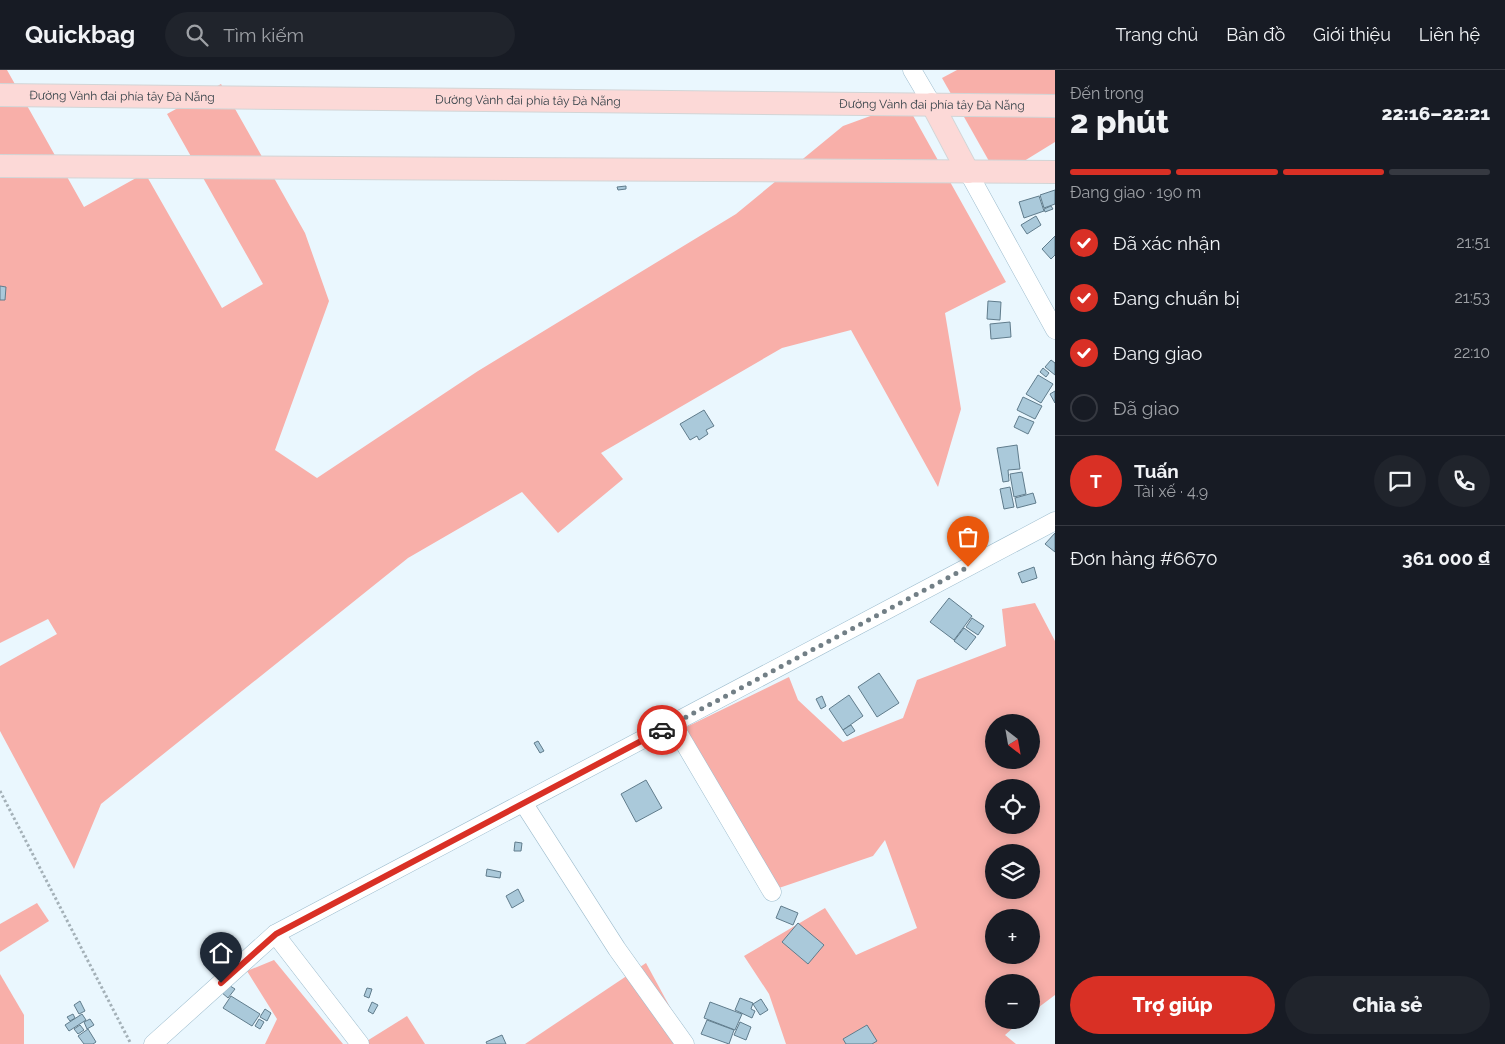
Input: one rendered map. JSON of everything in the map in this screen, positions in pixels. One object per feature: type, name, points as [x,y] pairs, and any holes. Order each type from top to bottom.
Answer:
[{"type":"main road","name":"Đường Vành đai phía tây Đà Nẵng","points":[[0,95],[1055,106]]},
{"type":"main road","points":[[932,104],[968,172]]},
{"type":"main road","points":[[0,166],[1055,172]]},
{"type":"street","points":[[912,70],[932,104]]},
{"type":"street","points":[[968,172],[1055,330]]},
{"type":"street","points":[[153,1044],[276,934],[1055,521]]},
{"type":"street","points":[[673,724],[772,892]]},
{"type":"street","points":[[524,804],[618,949],[685,1044]]},
{"type":"street","points":[[276,934],[360,1044]]},
{"type":"path","points":[[0,791],[131,1044]]},
{"type":"shaded area","points":[[0,70],[7,70],[84,207],[145,173],[222,308],[263,284],[167,114],[221,84],[305,233],[329,301],[275,450],[317,478],[478,371],[736,214],[843,126],[906,103],[1006,282],[945,313],[961,409],[938,487],[851,330],[782,348],[601,453],[623,479],[558,533],[522,492],[408,558],[101,804],[74,869],[0,731],[0,666],[57,634],[48,619],[0,643]]},
{"type":"shaded area","points":[[957,70],[1055,70],[1055,142],[998,177],[942,78]]},
{"type":"shaded area","points":[[1035,603],[1055,641],[1055,995],[1040,1006],[1040,974],[985,974],[985,1029],[1012,1029],[1005,1035],[1016,1044],[786,1044],[769,994],[744,956],[825,908],[856,955],[917,928],[885,840],[873,856],[776,889],[670,735],[789,677],[798,700],[843,742],[903,718],[917,680],[1006,646],[1002,609]]},
{"type":"shaded area","points":[[37,903],[49,921],[0,952],[0,924]]},
{"type":"shaded area","points":[[274,960],[343,1044],[265,1044],[277,1019],[247,971]]},
{"type":"shaded area","points":[[646,963],[690,1044],[525,1044]]},
{"type":"shaded area","points":[[0,974],[24,1015],[24,1044],[0,1044]]},
{"type":"shaded area","points":[[407,1016],[425,1044],[362,1044]]},
{"type":"building","points":[[626,186],[626,189],[618,190],[617,187]]},
{"type":"building","points":[[1055,190],[1055,204],[1044,208],[1040,195]]},
{"type":"building","points":[[1039,196],[1044,211],[1024,218],[1019,202]]},
{"type":"building","points":[[1051,206],[1053,209],[1045,212],[1044,209]]},
{"type":"building","points":[[1036,216],[1041,225],[1027,234],[1021,225]]},
{"type":"building","points":[[1055,236],[1055,255],[1051,259],[1042,249]]},
{"type":"building","points":[[0,286],[6,287],[5,300],[0,300]]},
{"type":"building","points":[[988,301],[1001,302],[1000,320],[987,319]]},
{"type":"building","points":[[1010,322],[1011,337],[991,339],[990,324]]},
{"type":"building","points":[[1051,360],[1055,363],[1055,375],[1045,367]]},
{"type":"building","points":[[1043,368],[1049,373],[1046,377],[1040,372]]},
{"type":"building","points":[[1038,375],[1053,384],[1041,403],[1026,394]]},
{"type":"building","points":[[1055,391],[1055,403],[1050,394]]},
{"type":"building","points":[[1023,397],[1042,406],[1035,419],[1017,410]]},
{"type":"building","points":[[704,410],[714,426],[706,430],[708,434],[699,440],[697,436],[690,440],[680,424]]},
{"type":"building","points":[[1019,416],[1034,422],[1028,434],[1014,427]]},
{"type":"building","points":[[1017,445],[1020,469],[1008,470],[1009,481],[1003,482],[997,448]]},
{"type":"building","points":[[1022,472],[1026,494],[1014,497],[1010,474]]},
{"type":"building","points":[[1010,487],[1014,507],[1004,509],[1000,489]]},
{"type":"building","points":[[1033,493],[1036,503],[1017,508],[1015,498]]},
{"type":"building","points":[[1055,533],[1055,552],[1045,544]]},
{"type":"building","points":[[1034,567],[1037,578],[1022,583],[1018,573]]},
{"type":"building","points":[[949,598],[972,616],[954,640],[930,622]]},
{"type":"building","points":[[972,618],[984,626],[978,635],[966,627]]},
{"type":"building","points":[[964,628],[976,637],[966,650],[954,641]]},
{"type":"building","points":[[879,673],[899,703],[877,717],[858,687]]},
{"type":"building","points":[[849,695],[863,716],[843,730],[829,709]]},
{"type":"building","points":[[822,696],[826,706],[821,709],[816,699]]},
{"type":"building","points":[[851,725],[855,731],[847,736],[843,730]]},
{"type":"building","points":[[538,741],[544,751],[540,753],[534,743]]},
{"type":"building","points":[[646,780],[662,808],[636,822],[621,794]]},
{"type":"building","points":[[515,842],[522,843],[521,851],[514,851]]},
{"type":"building","points":[[487,869],[501,872],[500,878],[486,876]]},
{"type":"building","points":[[518,889],[524,901],[512,908],[506,896]]},
{"type":"building","points":[[781,906],[798,913],[793,925],[776,918]]},
{"type":"building","points":[[798,923],[824,945],[808,964],[782,942]]},
{"type":"building","points":[[227,984],[235,989],[228,998],[221,992]]},
{"type":"building","points":[[367,988],[372,989],[369,998],[364,996]]},
{"type":"building","points":[[231,996],[260,1014],[252,1026],[223,1008]]},
{"type":"building","points":[[740,998],[753,1003],[751,1009],[755,1011],[752,1018],[735,1010]]},
{"type":"building","points":[[761,999],[768,1010],[760,1015],[753,1004]]},
{"type":"building","points":[[80,1001],[85,1011],[79,1014],[74,1005]]},
{"type":"building","points":[[372,1002],[378,1005],[373,1014],[368,1011]]},
{"type":"building","points":[[710,1002],[742,1014],[735,1030],[704,1018]]},
{"type":"building","points":[[265,1009],[271,1013],[267,1021],[260,1017]]},
{"type":"building","points":[[73,1014],[75,1018],[70,1021],[67,1017]]},
{"type":"building","points":[[82,1014],[86,1020],[69,1031],[65,1025]]},
{"type":"building","points":[[90,1019],[94,1025],[87,1029],[84,1022]]},
{"type":"building","points":[[259,1019],[264,1022],[260,1029],[255,1026]]},
{"type":"building","points":[[707,1020],[734,1030],[729,1044],[701,1034]]},
{"type":"building","points":[[740,1022],[751,1027],[746,1040],[734,1035]]},
{"type":"building","points":[[80,1025],[84,1030],[78,1034],[74,1029]]},
{"type":"building","points":[[867,1025],[877,1041],[872,1044],[846,1044],[843,1039]]},
{"type":"building","points":[[88,1029],[96,1042],[93,1044],[84,1044],[78,1036]]},
{"type":"building","points":[[502,1035],[506,1044],[487,1044],[486,1042]]},
{"type":"way so far","points":[[662,730],[968,567]]},
{"type":"route","points":[[221,983],[276,934],[662,730]]}]
